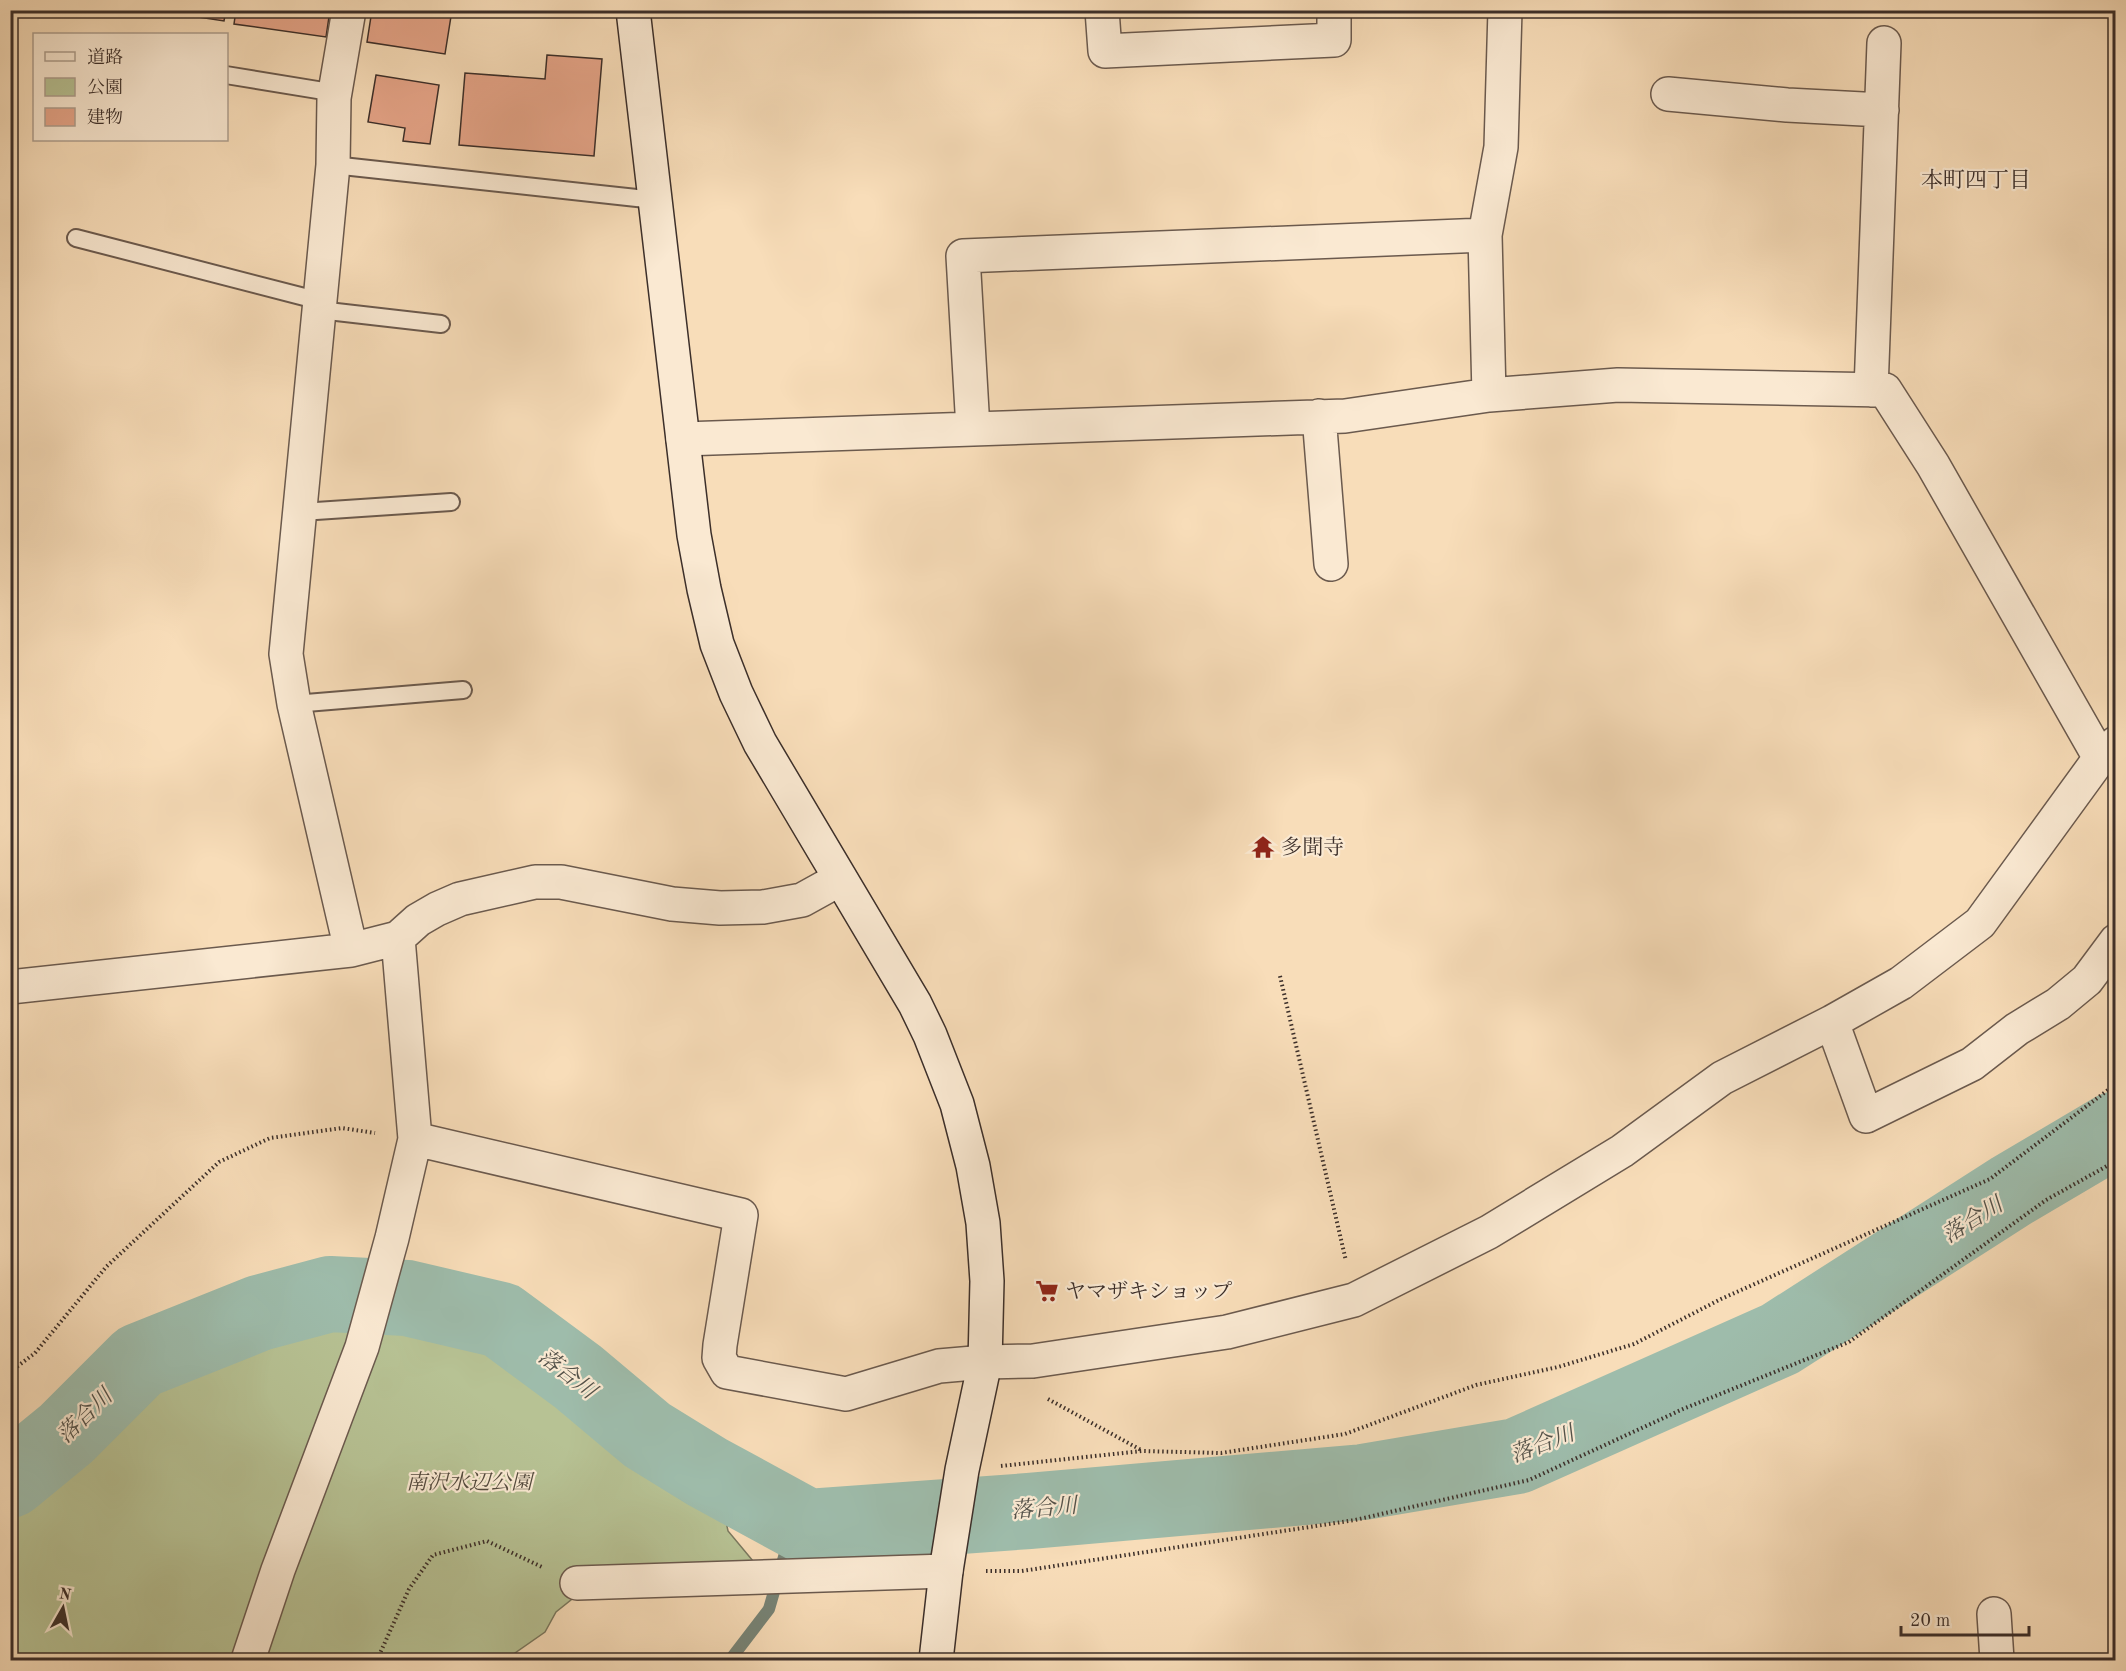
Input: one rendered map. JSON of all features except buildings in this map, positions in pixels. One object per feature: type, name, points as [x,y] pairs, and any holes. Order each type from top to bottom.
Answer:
[{"type":"street","points":[[349,10],[336,93],[333,165],[286,654],[294,704],[351,950]]},
{"type":"street","points":[[633,10],[693,535],[717,644],[736,693],[760,743],[915,1004],[930,1035],[957,1104],[983,1223],[987,1281],[985,1362],[961,1475],[947,1565],[936,1660]]},
{"type":"street","points":[[1102,10],[1106,51],[1334,40],[1334,10]]},
{"type":"street","points":[[1490,395],[1485,235],[1501,147],[1505,10]]},
{"type":"street","points":[[1871,390],[1884,43]]},
{"type":"street","points":[[1668,94],[1787,105],[1882,110]]},
{"type":"street","points":[[973,429],[963,256],[1485,235]]},
{"type":"street","points":[[415,1139],[741,1215],[720,1345],[719,1358],[727,1372],[846,1394],[939,1366],[1033,1361],[1227,1332],[1354,1300],[1489,1232],[1622,1151],[1722,1078],[1832,1022],[1901,983],[1980,923],[2108,750],[1885,390],[1618,385],[1490,395],[1345,416],[683,439]]},
{"type":"street","points":[[1319,417],[1331,564]]},
{"type":"street","points":[[10,987],[351,950],[398,938],[418,920],[460,899],[535,882],[561,882],[672,904],[720,908],[763,907],[802,900],[840,879]]},
{"type":"street","points":[[248,1660],[278,1570],[362,1347],[392,1238],[415,1139],[398,938]]},
{"type":"street","points":[[1832,1022],[1866,1116],[1972,1064],[2017,1029],[2058,1004],[2087,980],[2115,941]]},
{"type":"street","points":[[577,1583],[947,1565]]},
{"type":"street","points":[[1994,1614],[1996,1660]]},
{"type":"lane","points":[[228,75],[336,93]]},
{"type":"lane","points":[[333,165],[655,201]]},
{"type":"lane","points":[[76,238],[320,305],[441,324]]},
{"type":"lane","points":[[301,512],[452,502]]},
{"type":"lane","points":[[294,704],[463,690]]},
{"type":"path","points":[[1280,976],[1354,1300]]},
{"type":"path","points":[[961,1475],[1142,1451],[1221,1453],[1345,1434],[1476,1385],[1558,1366],[1634,1344],[1721,1299],[1990,1179],[2115,1084]]},
{"type":"path","points":[[10,1372],[35,1353],[106,1268],[219,1162],[270,1138],[342,1128],[415,1139]]},
{"type":"path","points":[[947,1565],[1022,1571],[1344,1521],[1529,1480],[1683,1409],[1849,1342],[2046,1200],[2115,1161]]},
{"type":"path","points":[[1040,1394],[1142,1451]]},
{"type":"path","points":[[376,1660],[409,1589],[433,1555],[487,1541],[577,1583]]},
{"type":"green space","name":"南沢水辺公園","points":[[364,1296],[407,1298],[501,1320],[578,1377],[647,1435],[680,1475],[722,1502],[728,1531],[763,1573],[576,1596],[556,1612],[545,1632],[505,1660],[11,1660],[11,1472],[140,1385],[315,1313],[362,1324]]},
{"type":"waterway","name":"落合川","points":[[10,1480],[66,1434],[139,1361],[259,1313],[330,1294],[407,1298],[501,1320],[578,1377],[647,1435],[707,1472],[808,1527],[1029,1511],[1363,1482],[1517,1456],[1780,1339],[2011,1191],[2116,1129]]},
{"type":"waterway","points":[[730,1660],[769,1609],[793,1519]]},
{"type":"place","name":"多聞寺","points":[[1263,847]]},
{"type":"place","name":"ヤマザキショップ","points":[[1047,1291]]},
{"type":"district","name":"本町四丁目","points":[[1976,179]]}]
